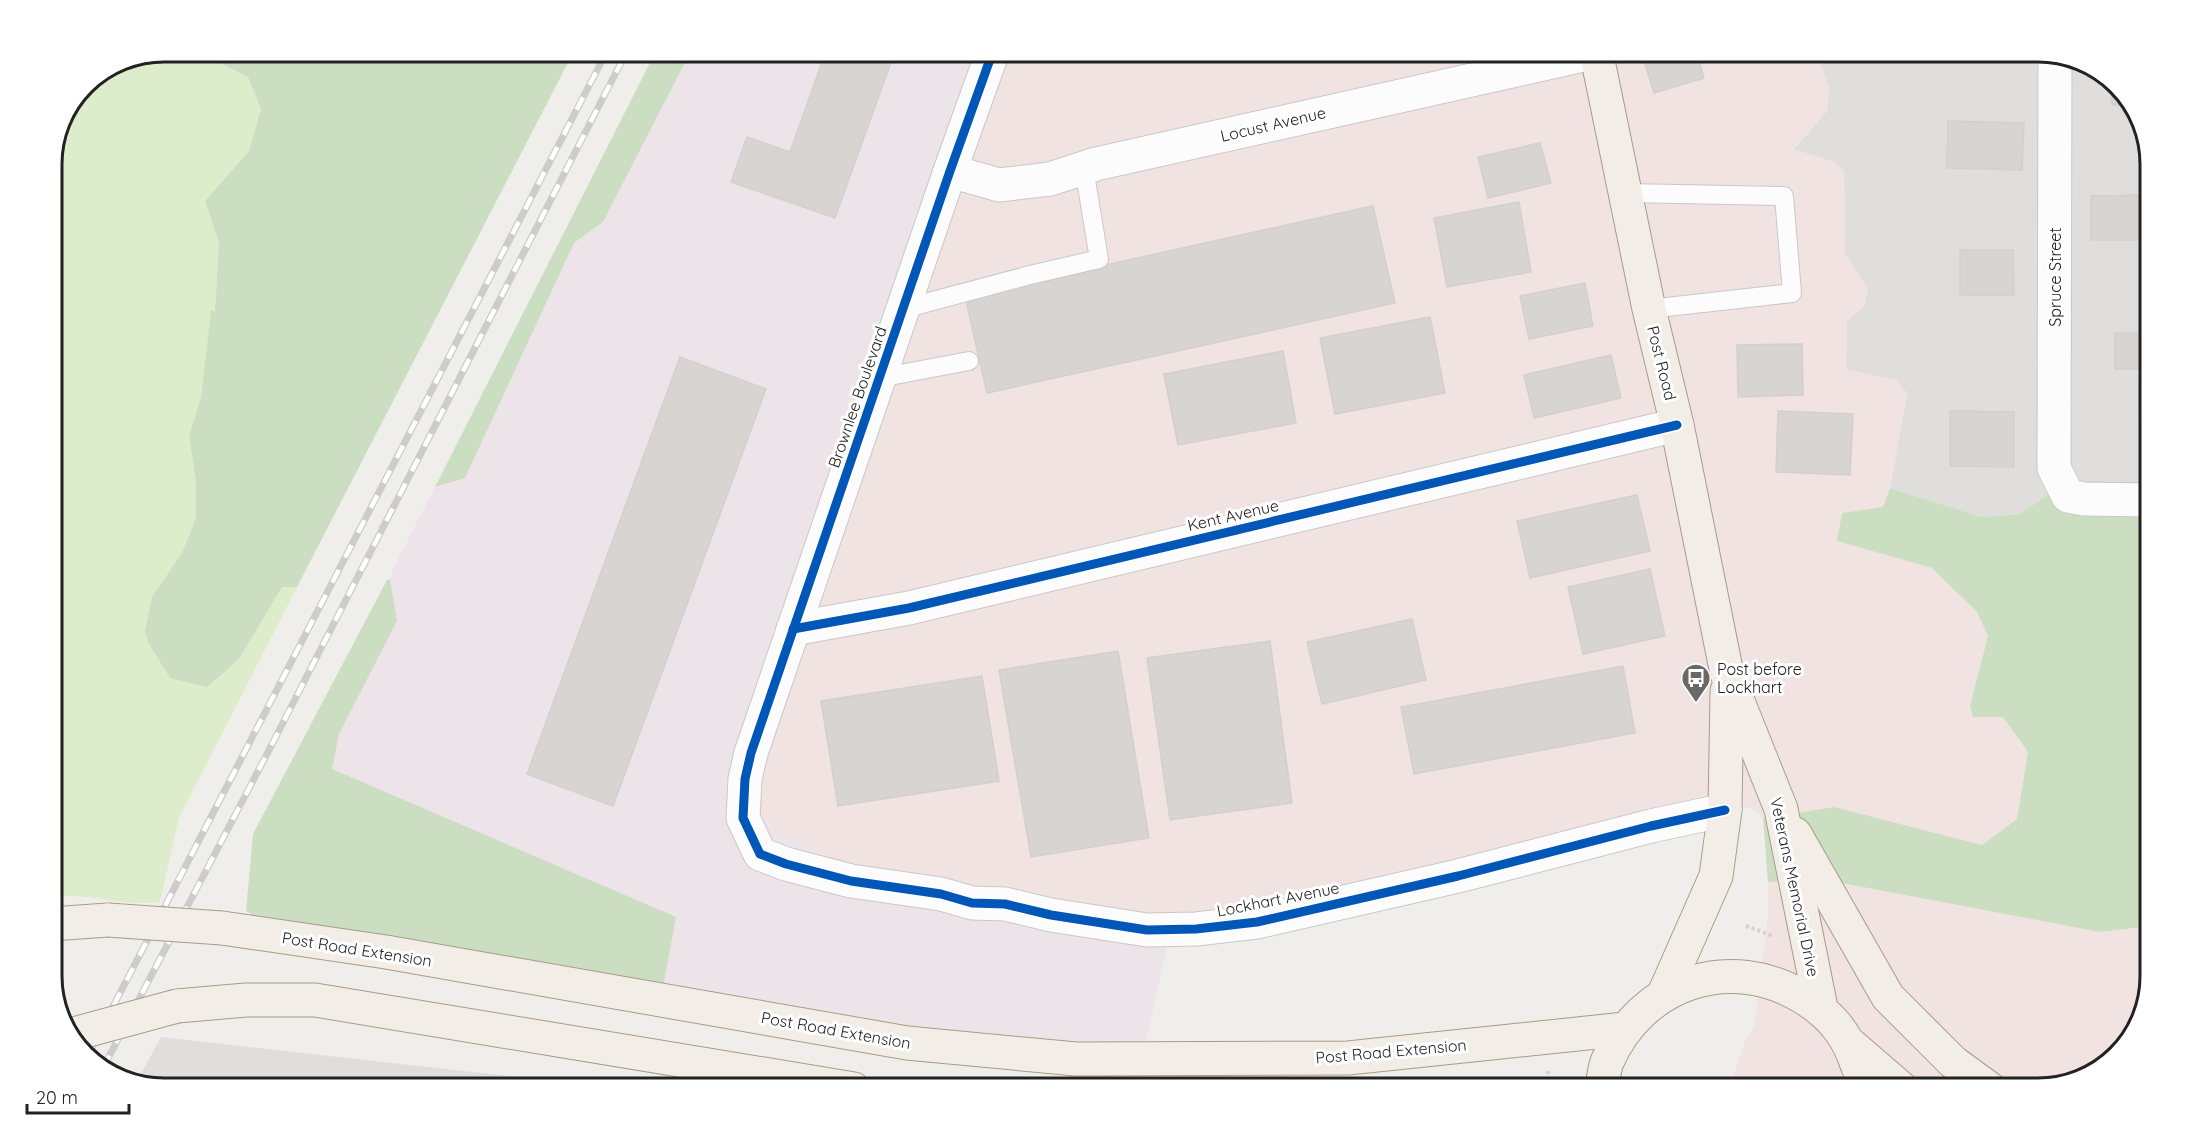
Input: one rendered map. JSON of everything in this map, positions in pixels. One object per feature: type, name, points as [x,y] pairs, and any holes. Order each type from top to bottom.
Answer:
[{"type":"main road","name":"Post Road","points":[[1598,62],[1649,309],[1677,425],[1727,674]]},
{"type":"main road","name":"Veterans Memorial Drive","points":[[1727,674],[1781,809],[1821,1008]]},
{"type":"main road","points":[[1664,994],[1716,876],[1725,810],[1727,674]]},
{"type":"main road","points":[[1781,809],[1888,996],[1953,1062],[1975,1078]]},
{"type":"main road","name":"Post Road Extension","points":[[62,923],[108,920],[222,928],[386,952],[907,1043],[1076,1059],[1348,1058],[1625,1029]]},
{"type":"main road","points":[[1604,1078],[1607,1064],[1625,1029],[1643,1010],[1664,994],[1702,979],[1744,976],[1785,986],[1821,1008],[1850,1044],[1889,1078]]},
{"type":"main road","points":[[79,1033],[177,1006],[246,1000],[315,1000],[787,1078]]},
{"type":"main road","points":[[1850,1044],[1861,1078]]},
{"type":"street","name":"Brownlee Boulevard","points":[[751,753],[989,62]]},
{"type":"street","name":"Locust Avenue","points":[[950,171],[999,185],[1050,179],[1084,168],[1552,62]]},
{"type":"street","name":"Spruce Street","points":[[2055,63],[2054,468],[2068,496],[2084,499],[2139,500]]},
{"type":"street","name":"Kent Avenue","points":[[793,629],[909,608],[1677,425]]},
{"type":"street","name":"Lockhart Avenue","points":[[751,753],[745,779],[743,818],[760,854],[786,864],[851,881],[941,894],[972,903],[1005,904],[1052,915],[1147,930],[1196,929],[1257,922],[1458,876],[1651,826],[1725,810]]},
{"type":"lane","points":[[903,309],[1099,259],[1084,168]]},
{"type":"lane","points":[[1625,194],[1784,196],[1792,293],[1649,309]]},
{"type":"lane","points":[[879,378],[969,361]]},
{"type":"path","points":[[1547,1067],[1549,1078]]},
{"type":"shaded area","points":[[685,62],[988,62],[744,792],[763,821],[827,859],[972,903],[1169,938],[1140,1068],[663,987],[332,769],[338,734],[397,621],[390,579],[394,567],[435,487],[465,478],[574,243],[603,222]]},
{"type":"shaded area","points":[[988,62],[1820,62],[1829,88],[1827,111],[1793,149],[1835,162],[1844,171],[1845,254],[1868,289],[1864,306],[1847,321],[1846,369],[1895,380],[1907,393],[1890,488],[1883,507],[1842,513],[1837,541],[1932,568],[1977,612],[1988,636],[1970,706],[2003,717],[2028,752],[2017,819],[1982,845],[1834,807],[1763,818],[1750,807],[1260,924],[1045,926],[827,859],[763,821],[744,792]]},
{"type":"shaded area","points":[[1820,62],[2051,62],[2083,72],[2114,96],[2129,118],[2138,143],[2139,157],[2139,502],[2055,490],[2020,514],[1982,517],[1890,488],[1907,393],[1895,380],[1846,370],[1847,321],[1864,306],[1868,289],[1845,254],[1844,171],[1793,150],[1827,111],[1829,88]]},
{"type":"shaded area","points":[[1831,881],[2100,932],[2140,927],[2138,997],[2129,1022],[2105,1053],[2077,1071],[2051,1078],[1733,1078],[1746,1039],[1754,1026],[1768,914],[1768,882]]},
{"type":"shaded area","points":[[161,1037],[526,1078],[163,1078],[140,1076]]},
{"type":"green space","points":[[222,62],[222,64],[248,77],[261,109],[249,151],[205,201],[219,243],[215,313],[211,311],[201,398],[189,436],[196,482],[196,518],[182,553],[152,597],[148,642],[239,659],[282,587],[297,587],[179,818],[160,902],[146,903],[62,896],[63,143],[69,124],[91,91],[124,69],[143,63]]},
{"type":"green space","points":[[222,62],[568,62],[297,587],[282,587],[239,659],[207,687],[170,678],[148,642],[145,631],[152,597],[182,553],[196,518],[196,482],[189,436],[201,398],[211,310],[215,312],[219,243],[205,201],[249,151],[261,109],[248,77],[222,64]]},
{"type":"green space","points":[[650,62],[685,62],[603,222],[574,243],[465,478],[435,487]]},
{"type":"green space","points":[[1890,488],[1982,517],[2020,514],[2055,490],[2139,502],[2140,927],[2100,932],[1831,881],[1768,882],[1763,818],[1834,807],[1982,845],[2017,819],[2028,752],[2003,717],[1973,717],[1970,706],[1988,636],[1977,612],[1932,568],[1837,541],[1842,513],[1883,507]]},
{"type":"green space","points":[[390,579],[397,621],[339,734],[332,769],[676,917],[663,987],[254,916],[246,911],[253,834],[387,580]]},
{"type":"building","points":[[822,62],[891,62],[835,218],[731,182],[747,137],[790,152]]},
{"type":"building","points":[[1644,62],[1699,62],[1704,78],[1654,93]]},
{"type":"building","points":[[2112,94],[2121,105],[2112,105]]},
{"type":"building","points":[[1948,121],[2024,123],[2022,170],[1947,168]]},
{"type":"building","points":[[1540,143],[1551,183],[1488,198],[1478,157]]},
{"type":"building","points":[[2139,195],[2139,240],[2091,240],[2091,196]]},
{"type":"building","points":[[1519,202],[1531,272],[1447,287],[1434,218]]},
{"type":"building","points":[[1373,206],[1395,303],[987,393],[965,296]]},
{"type":"building","points":[[1960,250],[2013,250],[2014,295],[1960,295]]},
{"type":"building","points":[[1585,283],[1593,326],[1529,339],[1520,296]]},
{"type":"building","points":[[1430,317],[1445,393],[1335,414],[1320,338]]},
{"type":"building","points":[[2115,333],[2139,333],[2139,369],[2115,369]]},
{"type":"building","points":[[1802,344],[1803,395],[1738,397],[1737,345]]},
{"type":"building","points":[[1283,351],[1296,423],[1178,445],[1164,374]]},
{"type":"building","points":[[1611,355],[1621,398],[1534,418],[1524,375]]},
{"type":"building","points":[[680,357],[766,389],[613,806],[527,774]]},
{"type":"building","points":[[1778,411],[1853,414],[1850,475],[1776,472]]},
{"type":"building","points":[[1950,411],[2014,412],[2014,467],[1950,466]]},
{"type":"building","points":[[1637,495],[1650,551],[1530,578],[1517,521]]},
{"type":"building","points":[[1650,569],[1665,636],[1583,654],[1568,587]]},
{"type":"building","points":[[1412,619],[1426,680],[1322,704],[1307,642]]},
{"type":"building","points":[[1270,641],[1292,803],[1170,820],[1147,658]]},
{"type":"building","points":[[1118,651],[1149,838],[1031,857],[999,670]]},
{"type":"building","points":[[1623,666],[1635,733],[1414,774],[1401,707]]},
{"type":"building","points":[[982,676],[999,781],[838,806],[821,701]]},
{"type":"railway","points":[[91,1048],[601,62]]},
{"type":"railway","points":[[107,1061],[268,752],[621,62]]},
{"type":"cycle path","points":[[989,62],[751,753],[745,779],[743,818],[760,854],[786,864],[851,881],[941,894],[972,903],[1005,904],[1051,915],[1147,930],[1196,929],[1257,922],[1458,876],[1651,826],[1725,810]]},
{"type":"cycle path","points":[[793,629],[909,608],[1677,425]]},
{"type":"place","name":"Post before Lockhart","points":[[1696,704]]}]
